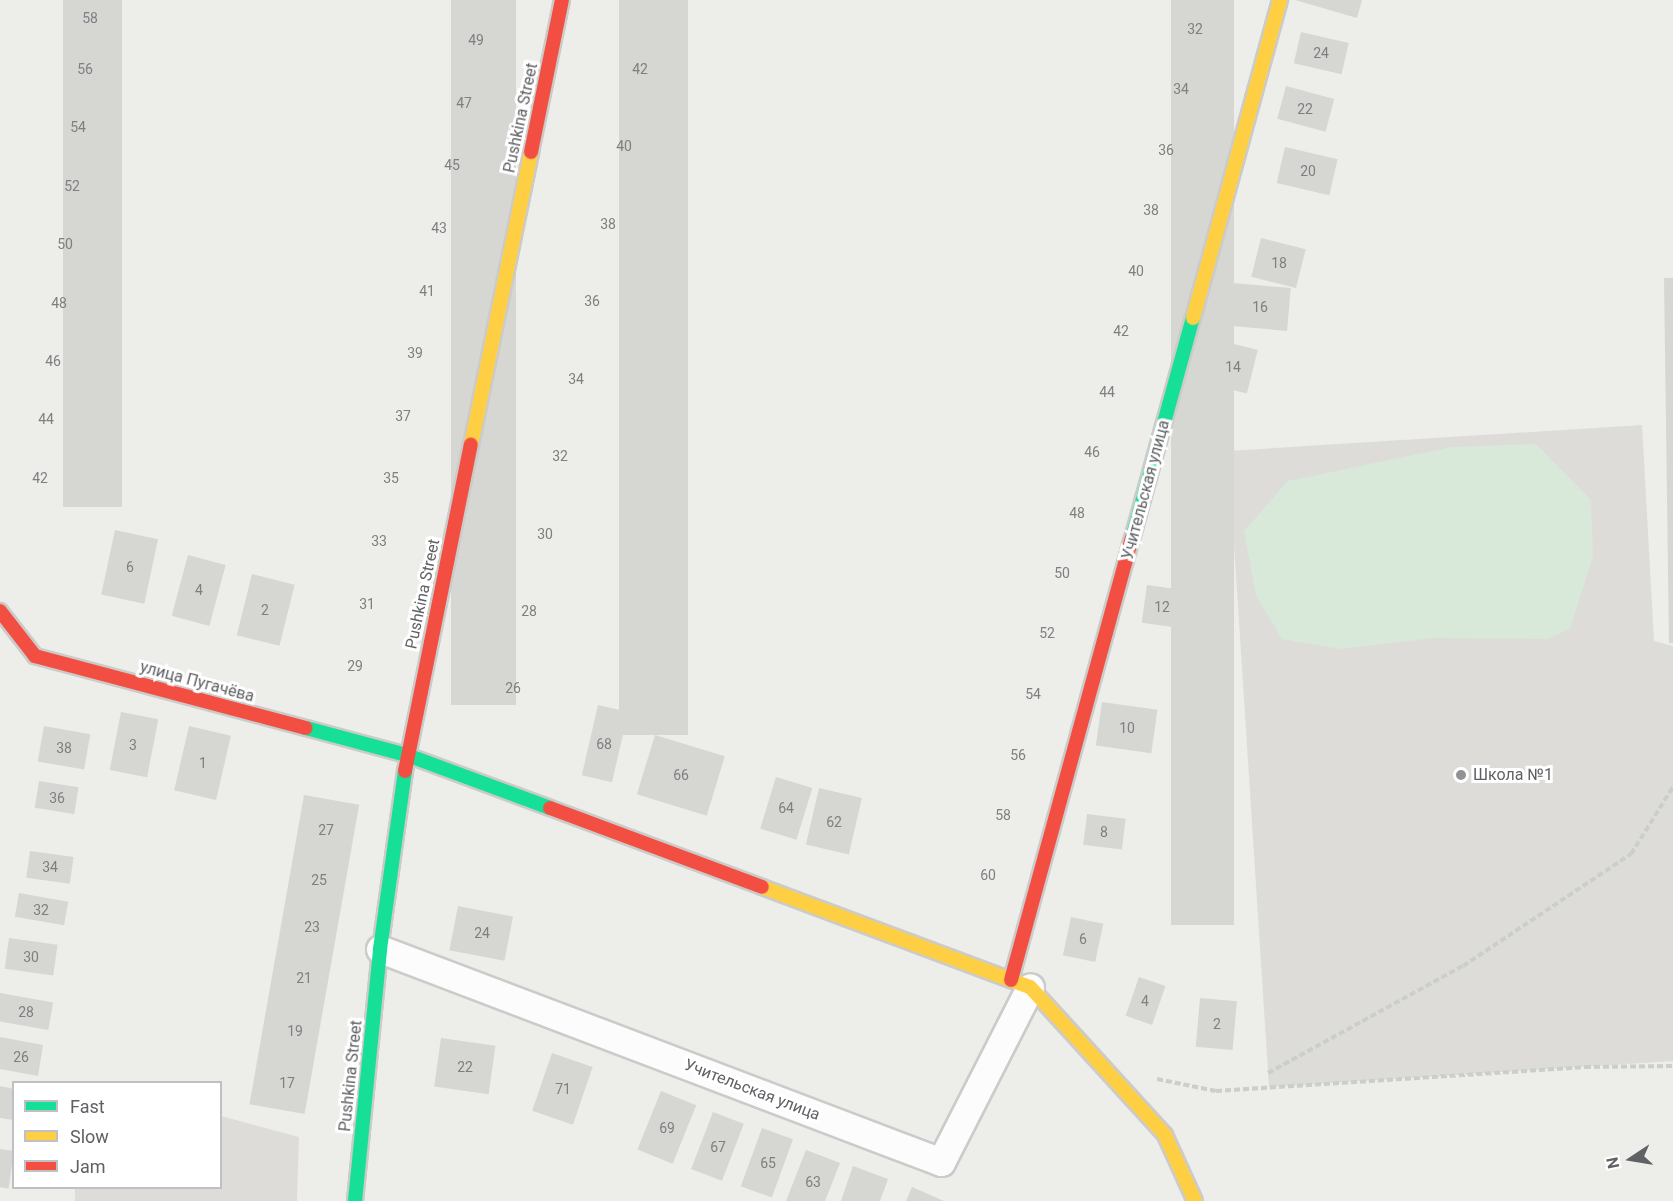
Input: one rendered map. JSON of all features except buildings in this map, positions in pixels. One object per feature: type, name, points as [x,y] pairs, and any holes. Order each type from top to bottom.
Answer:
[{"type":"street","name":"Pushkina Street","points":[[355,1201],[380,949],[407,755],[562,0]]},
{"type":"street","name":"Учительская улица","points":[[380,949],[941,1162],[1020,984],[1280,0]]},
{"type":"street","name":"улица Пугачёва","points":[[0,611],[35,657],[407,755]]},
{"type":"street","points":[[407,755],[1020,984],[1165,1135],[1194,1201]]},
{"type":"path","points":[[1268,1073],[1463,966],[1631,854],[1673,787]]},
{"type":"path","points":[[1149,1078],[1216,1091],[1586,1066],[1673,1066]]},
{"type":"shaded area","name":"Школа №1","points":[[1642,425],[1654,641],[1673,646],[1673,1061],[1269,1087],[1228,451]]},
{"type":"shaded area","points":[[222,1116],[299,1137],[297,1201],[75,1201],[75,1189],[222,1189]]},
{"type":"green space","points":[[1536,444],[1591,500],[1593,556],[1570,629],[1548,639],[1434,638],[1340,649],[1282,639],[1256,596],[1244,531],[1288,481],[1452,447]]},
{"type":"traffic: fast","points":[[1132,539],[1193,318]]},
{"type":"traffic: fast","points":[[306,728],[407,755],[550,808]]},
{"type":"traffic: fast","points":[[355,1201],[380,949],[405,771]]},
{"type":"traffic: slow","points":[[1193,318],[1280,0]]},
{"type":"traffic: slow","points":[[471,445],[531,152]]},
{"type":"traffic: slow","points":[[762,887],[1030,987],[1165,1135],[1195,1201]]},
{"type":"traffic: jam","points":[[531,152],[562,0]]},
{"type":"traffic: jam","points":[[405,771],[471,445]]},
{"type":"traffic: jam","points":[[1011,980],[1132,539]]},
{"type":"traffic: jam","points":[[0,611],[35,656],[306,728]]},
{"type":"traffic: jam","points":[[550,808],[762,887]]},
{"type":"place","name":"Школа №1","points":[[1461,775]]}]
